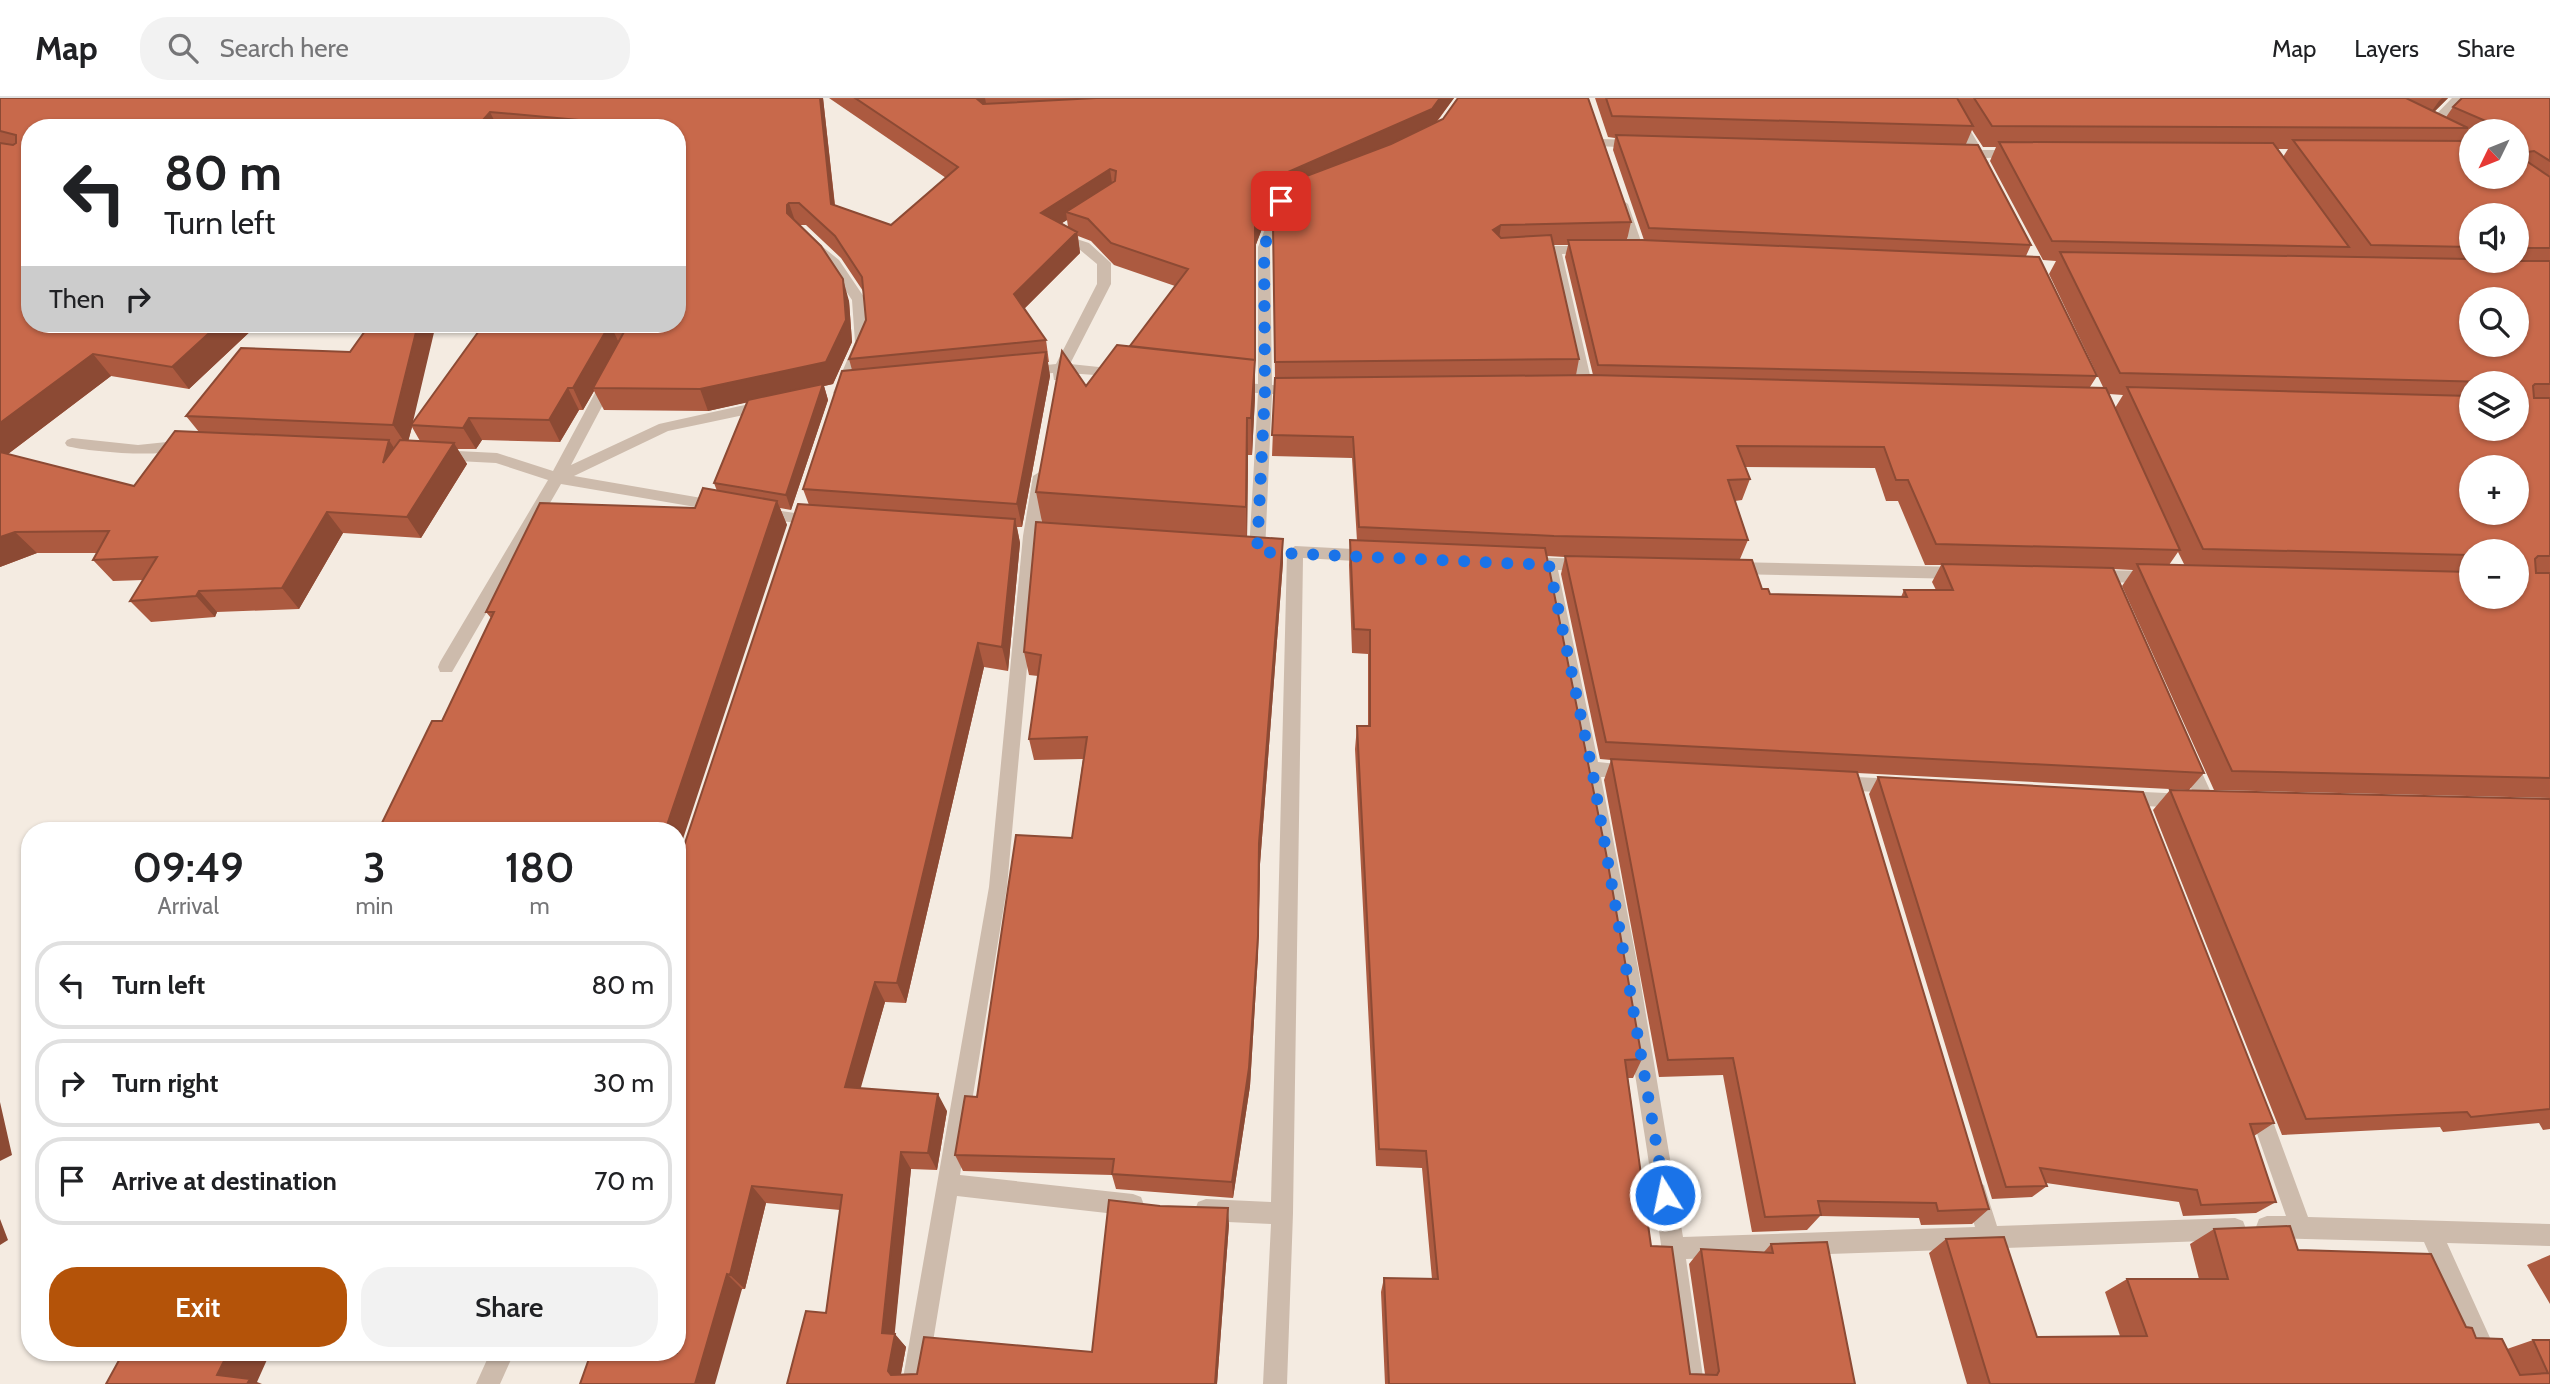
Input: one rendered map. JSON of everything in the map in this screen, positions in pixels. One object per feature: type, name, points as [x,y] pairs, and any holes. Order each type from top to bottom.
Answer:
[{"type":"street","points":[[1945,98],[1992,179]]},
{"type":"street","points":[[2415,124],[2432,132],[2458,98]]},
{"type":"street","points":[[1601,144],[1655,145]]},
{"type":"street","points":[[1952,153],[2034,155]]},
{"type":"street","points":[[1275,1384],[1282,1213],[1264,247],[1281,201],[1320,186]]},
{"type":"street","points":[[1618,191],[1638,250]]},
{"type":"street","points":[[1056,394],[1060,368],[1104,284],[1104,263],[1084,246],[1053,235],[1073,222]]},
{"type":"street","points":[[800,230],[834,263],[859,300],[862,342],[841,389],[833,415]]},
{"type":"street","points":[[1586,388],[1550,250],[1597,250]]},
{"type":"street","points":[[446,667],[556,478],[618,362]]},
{"type":"street","points":[[1006,373],[1060,368],[1129,376]]},
{"type":"street","points":[[1224,386],[1265,391],[1307,390]]},
{"type":"street","points":[[556,478],[664,427],[787,401]]},
{"type":"street","points":[[72,443],[138,450],[178,444],[200,445]]},
{"type":"street","points":[[419,454],[497,458],[556,478],[801,520],[828,522]]},
{"type":"street","points":[[914,1384],[998,887],[1030,536],[1044,458]]},
{"type":"street","points":[[1269,551],[1388,556]]},
{"type":"street","points":[[1509,563],[1605,566]]},
{"type":"street","points":[[1549,565],[1592,769],[1675,1248],[1692,1384]]},
{"type":"street","points":[[1716,568],[1982,573]]},
{"type":"street","points":[[2079,575],[2110,582],[2167,577]]},
{"type":"street","points":[[2110,798],[2212,801],[2177,739]]},
{"type":"street","points":[[1592,769],[1647,772]]},
{"type":"street","points":[[1813,781],[1908,787]]},
{"type":"street","points":[[1854,784],[1862,809]]},
{"type":"street","points":[[2137,799],[2147,824]]},
{"type":"street","points":[[2250,1089],[2300,1226]]},
{"type":"street","points":[[1970,1171],[1989,1237]]},
{"type":"street","points":[[948,1184],[1149,1207]]},
{"type":"street","points":[[1189,1209],[1282,1213]]},
{"type":"street","points":[[1675,1248],[2300,1226],[2431,1233],[2550,1235]]},
{"type":"street","points":[[2431,1233],[2499,1384]]},
{"type":"street","points":[[488,1384],[498,1361]]},
{"type":"building","points":[[0,98],[820,98],[831,204],[891,225],[958,167],[855,98],[976,98],[983,104],[1096,98],[1440,98],[1432,109],[1272,179],[1255,225],[1255,360],[1130,346],[1188,269],[1111,243],[1088,219],[1066,212],[1115,181],[1116,171],[1110,169],[1041,213],[1077,232],[1014,294],[1046,340],[849,359],[866,320],[862,277],[835,236],[799,203],[789,203],[787,213],[821,246],[843,279],[846,320],[826,362],[700,389],[593,388],[623,333],[686,333],[686,119],[568,119],[490,112],[484,119],[21,119],[21,333],[209,333],[172,367],[93,354],[0,423],[0,143],[13,145],[16,143],[16,135],[0,131]]},
{"type":"building","points":[[1458,98],[1588,98],[1631,222],[1501,225],[1493,230],[1501,238],[1551,235],[1579,359],[1275,362],[1273,226],[1288,183],[1391,144],[1443,119]]},
{"type":"building","points":[[1606,98],[1957,98],[1973,126],[1612,116]]},
{"type":"building","points":[[1974,98],[2406,98],[2459,124],[2459,128],[1992,126]]},
{"type":"building","points":[[2462,98],[2550,98],[2550,161],[2534,151],[2529,152],[2529,119],[2481,119],[2453,107]]},
{"type":"building","points":[[1616,135],[1978,145],[2031,245],[1649,228]]},
{"type":"building","points":[[2293,140],[2459,141],[2459,189],[2529,189],[2529,163],[2550,177],[2550,248],[2529,248],[2529,203],[2459,203],[2459,247],[2371,245]]},
{"type":"building","points":[[1999,142],[2273,143],[2349,247],[2052,241]]},
{"type":"building","points":[[1568,240],[1642,240],[2039,257],[2097,376],[1598,365]]},
{"type":"building","points":[[2060,252],[2459,259],[2459,273],[2529,273],[2529,261],[2550,261],[2550,384],[2533,386],[2534,398],[2550,398],[2550,556],[2538,556],[2535,559],[2536,573],[2550,573],[2550,778],[2232,771],[2137,564],[2459,572],[2459,609],[2529,609],[2529,539],[2459,539],[2459,555],[2203,549],[2127,387],[2459,396],[2459,441],[2529,441],[2529,371],[2459,371],[2459,381],[2120,373]]},
{"type":"building","points":[[364,333],[416,333],[393,425],[186,416],[241,348],[350,352]]},
{"type":"building","points":[[477,333],[605,333],[573,388],[568,388],[549,420],[469,418],[463,428],[411,425]]},
{"type":"building","points":[[1117,345],[1255,360],[1251,418],[1247,418],[1246,507],[1036,492],[1062,351],[1086,386]]},
{"type":"building","points":[[1046,352],[1017,504],[803,489],[842,371]]},
{"type":"building","points":[[1591,375],[2106,388],[2180,550],[1936,544],[1908,480],[1896,480],[1884,447],[1737,446],[1750,479],[1728,480],[1748,540],[1554,536],[1359,527],[1353,437],[1272,435],[1275,378]]},
{"type":"building","points":[[823,384],[786,495],[714,483],[748,400]]},
{"type":"building","points":[[175,431],[389,440],[383,463],[400,440],[454,443],[407,517],[327,512],[282,588],[199,591],[196,596],[130,601],[157,557],[93,560],[109,531],[15,532],[0,537],[0,452],[134,486]]},
{"type":"building","points":[[703,488],[777,501],[668,822],[382,822],[432,721],[442,721],[494,612],[486,612],[540,503],[695,508]]},
{"type":"building","points":[[798,504],[1015,519],[1002,647],[978,643],[897,983],[875,982],[845,1087],[938,1094],[928,1153],[901,1152],[882,1333],[895,1334],[888,1371],[891,1375],[917,1374],[924,1337],[1092,1352],[1109,1200],[1160,1206],[1228,1208],[1215,1384],[787,1384],[806,1311],[826,1313],[842,1195],[752,1186],[730,1275],[727,1274],[695,1384],[580,1384],[588,1361],[686,1361],[686,840]]},
{"type":"building","points":[[1036,522],[1283,539],[1259,843],[1258,936],[1249,1068],[1232,1182],[1112,1174],[1114,1159],[955,1155],[965,1096],[977,1097],[1016,835],[1072,838],[1087,737],[1029,739],[1041,655],[1024,652]]},
{"type":"building","points":[[1350,540],[1545,548],[1606,853],[1642,1059],[1625,1060],[1651,1246],[1672,1247],[1690,1374],[1717,1375],[1719,1371],[1701,1249],[1773,1253],[1771,1244],[1827,1242],[1855,1384],[1389,1384],[1384,1278],[1438,1279],[1426,1151],[1379,1149],[1357,726],[1370,726],[1370,630],[1354,629]]},
{"type":"building","points":[[1565,556],[1752,560],[1762,589],[1768,589],[1770,594],[1907,597],[1904,590],[1953,590],[1942,564],[2113,568],[2204,773],[1606,742]]},
{"type":"building","points":[[1611,759],[1857,772],[1989,1209],[1938,1211],[1936,1203],[1818,1201],[1821,1215],[1765,1217],[1733,1058],[1668,1060]]},
{"type":"building","points":[[1878,777],[2143,792],[2274,1123],[2250,1124],[2276,1202],[2201,1205],[2197,1190],[2040,1168],[2047,1186],[2006,1187]]},
{"type":"building","points":[[2170,790],[2550,799],[2550,1109],[2471,1117],[2467,1112],[2306,1119]]},
{"type":"building","points":[[2290,1226],[2298,1250],[2431,1254],[2466,1327],[2472,1328],[2476,1338],[2502,1339],[2520,1375],[2548,1373],[2533,1340],[2550,1340],[2550,1384],[1990,1384],[1946,1239],[2004,1237],[2037,1337],[2147,1336],[2127,1279],[2228,1279],[2214,1229]]},
{"type":"building","points":[[119,1361],[224,1361],[217,1375],[250,1379],[247,1384],[106,1384]]},
{"type":"route","points":[[1281,201],[1264,247],[1265,391],[1257,552],[1549,565],[1592,769],[1665,1195]]}]
